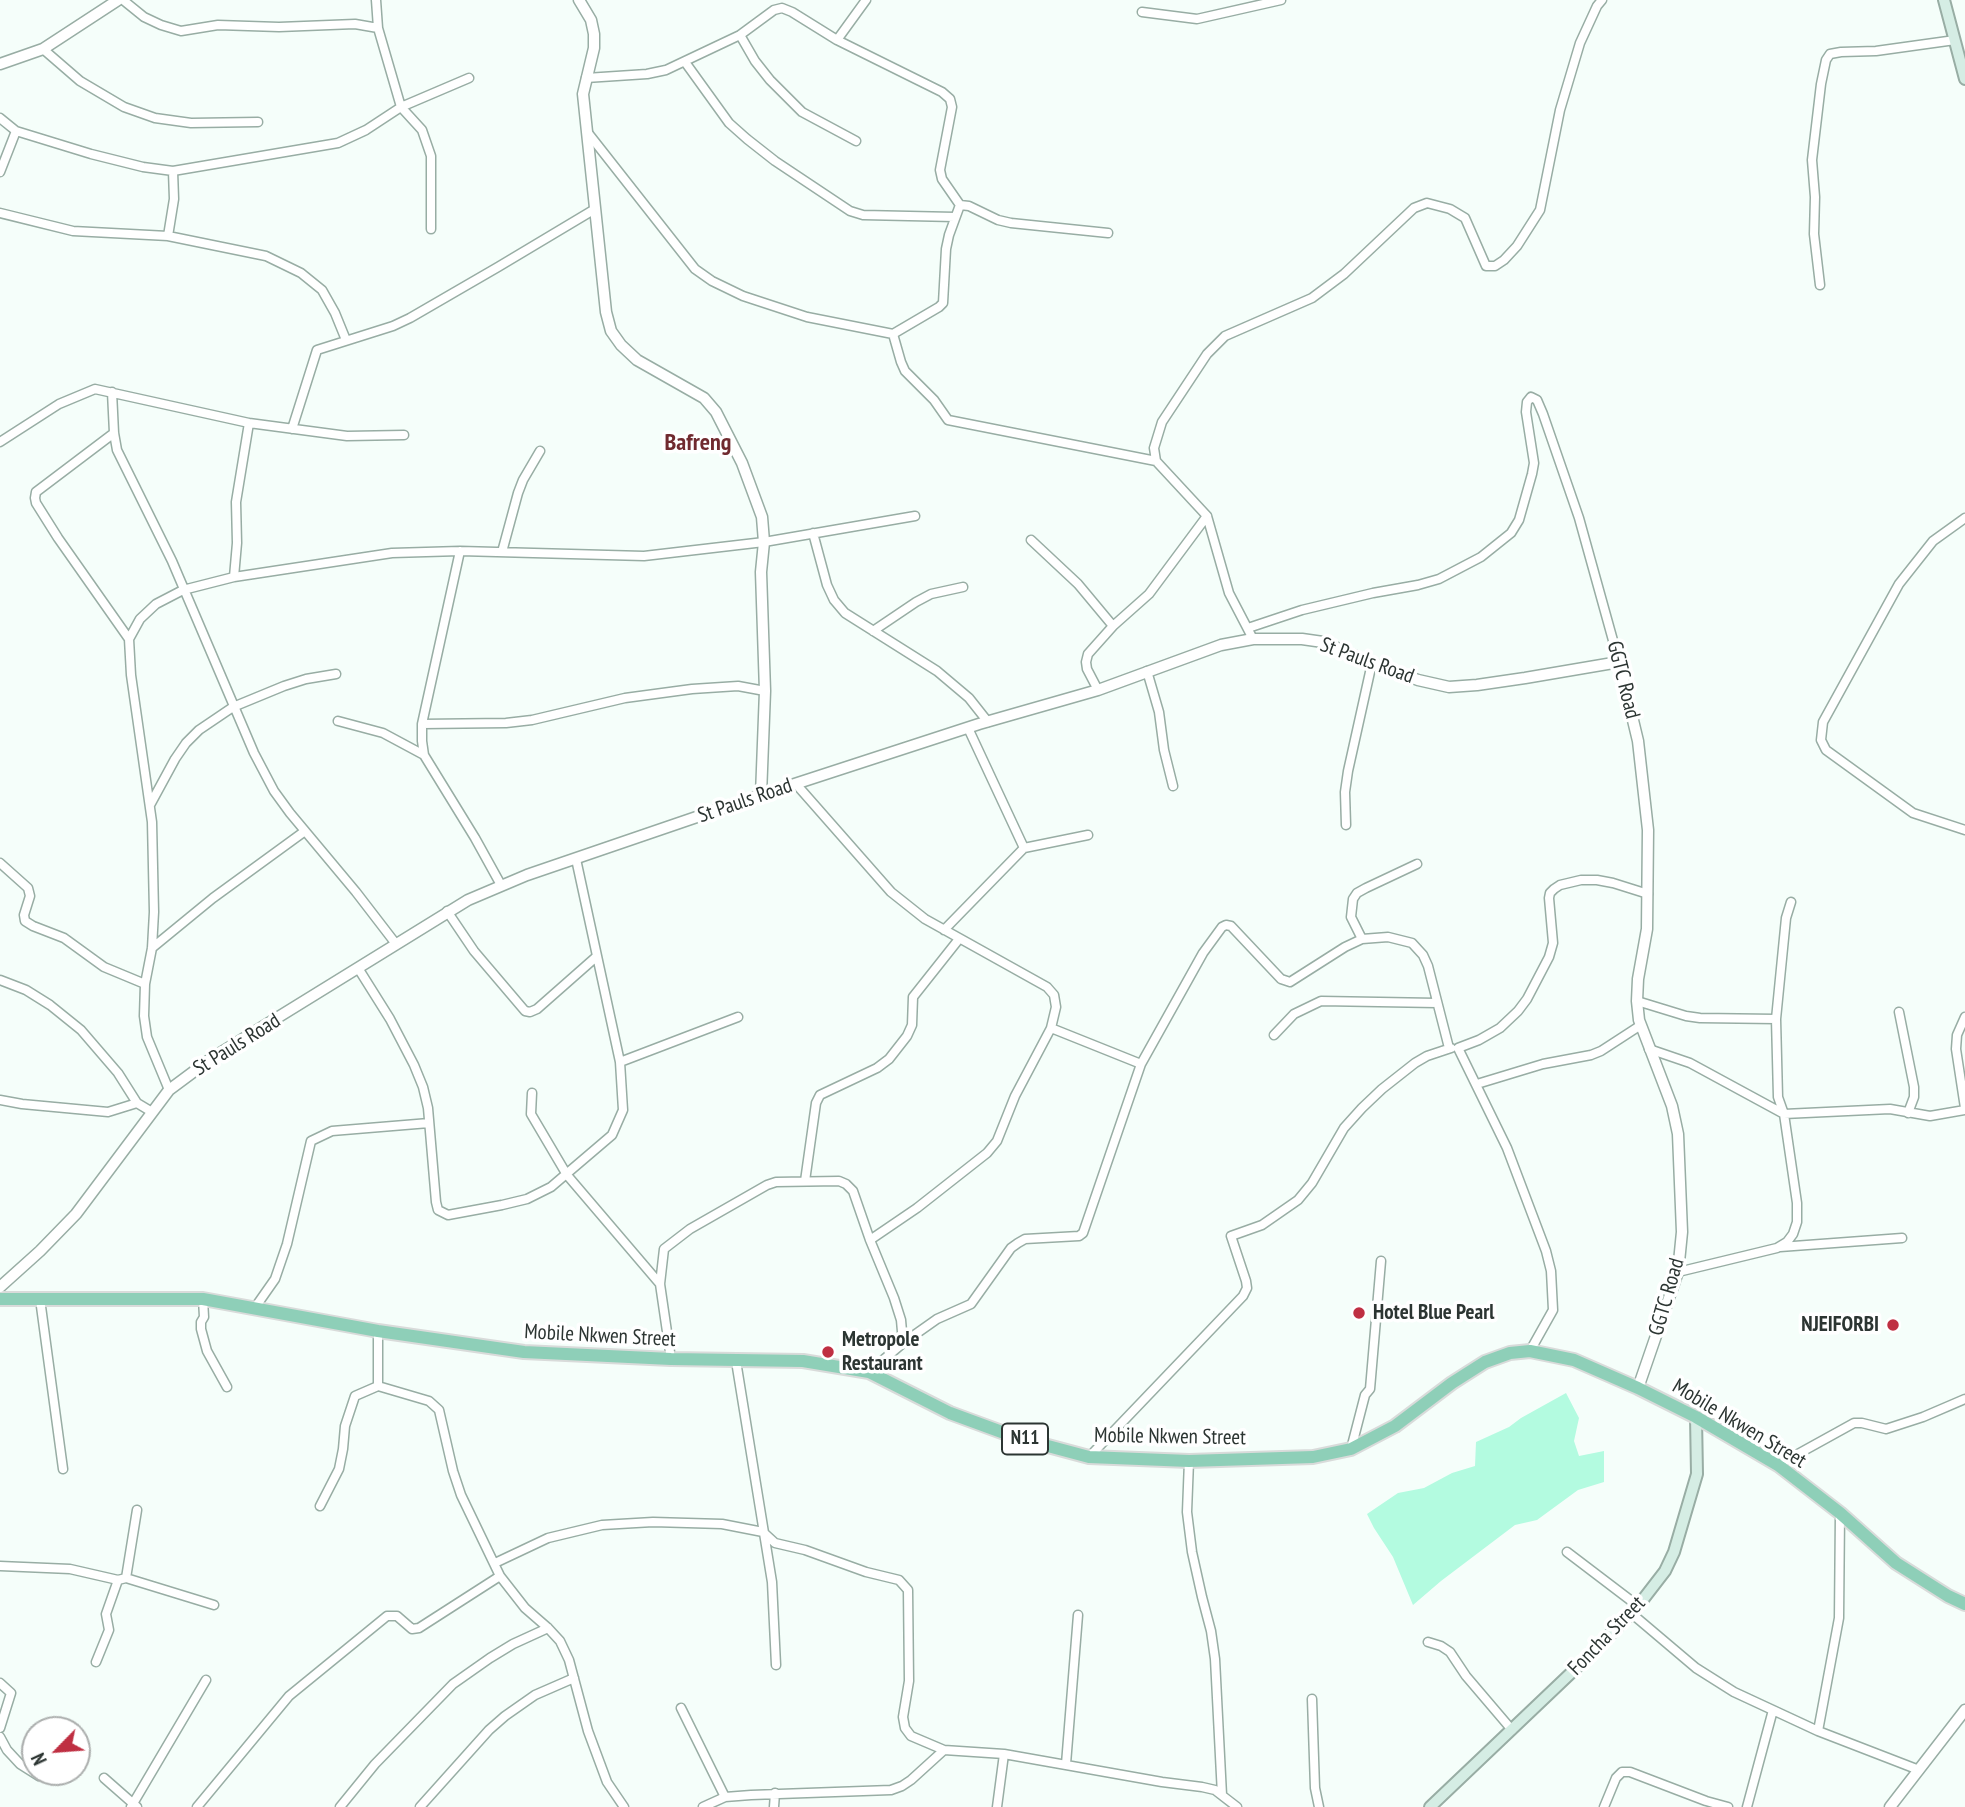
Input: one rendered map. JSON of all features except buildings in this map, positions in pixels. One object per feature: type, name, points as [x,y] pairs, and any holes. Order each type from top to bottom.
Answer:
[{"type":"highway","name":"Mobile Nkwen Street","points":[[0,1299],[203,1299],[378,1331],[524,1352],[671,1359],[803,1361],[869,1372],[950,1413],[1018,1438],[1089,1457],[1189,1461],[1313,1457],[1351,1449],[1395,1426],[1485,1362],[1510,1353],[1530,1351],[1574,1360],[1696,1417],[1777,1465],[1840,1513],[1896,1563],[1965,1604]]},
{"type":"main road","points":[[1944,0],[1963,61],[1965,79]]},
{"type":"main road","name":"Foncha Street","points":[[1430,1807],[1564,1682],[1634,1610],[1665,1571],[1684,1522],[1697,1474],[1696,1417]]},
{"type":"street","points":[[0,64],[43,49],[120,0],[144,17],[181,31],[218,25],[279,27],[355,24],[378,28]]},
{"type":"street","points":[[376,0],[378,28],[401,107],[422,130],[431,156],[431,229]]},
{"type":"street","points":[[579,0],[591,20],[594,34],[594,48],[583,94],[606,312],[611,331],[637,360],[704,398],[716,412],[754,491],[762,517],[765,691],[761,795]]},
{"type":"street","points":[[837,40],[866,0]]},
{"type":"street","points":[[1142,12],[1197,19],[1281,0]]},
{"type":"street","points":[[1253,639],[1229,593],[1207,516],[1156,461],[1154,448],[1162,422],[1207,354],[1225,336],[1312,298],[1333,284],[1414,208],[1427,203],[1450,209],[1465,218],[1486,265],[1495,266],[1504,260],[1517,246],[1540,210],[1560,110],[1580,43],[1602,0]]},
{"type":"street","points":[[586,78],[666,70],[740,35],[774,9],[782,8],[837,40],[931,86],[950,99],[952,107],[940,170],[942,179],[960,205],[1012,223],[1108,233]]},
{"type":"street","points":[[740,35],[770,80],[802,112],[856,141]]},
{"type":"street","points":[[1820,285],[1814,234],[1812,160],[1826,60],[1830,54],[1841,52],[1876,51],[1955,40]]},
{"type":"street","points":[[43,49],[80,81],[124,107],[155,118],[191,123],[258,122]]},
{"type":"street","points":[[685,62],[729,123],[747,139],[849,211],[863,215],[955,217]]},
{"type":"street","points":[[0,118],[16,131],[91,154],[173,171],[338,144],[366,130],[401,107],[469,78]]},
{"type":"street","points":[[0,172],[16,131]]},
{"type":"street","points":[[587,133],[681,253],[695,269],[712,281],[743,296],[807,317],[893,334],[943,303],[946,249],[960,205]]},
{"type":"street","points":[[168,236],[174,200],[173,171]]},
{"type":"street","points":[[292,429],[317,350],[410,318],[595,209]]},
{"type":"street","points":[[0,213],[73,230],[168,236],[265,257],[302,273],[322,290],[346,340]]},
{"type":"street","points":[[893,334],[905,370],[948,420],[1156,461]]},
{"type":"street","points":[[0,442],[59,404],[94,389],[249,423],[347,436],[404,435]]},
{"type":"street","points":[[113,392],[117,450],[172,561],[254,753],[274,791],[396,944]]},
{"type":"street","name":"GGTC Road","points":[[1248,628],[1302,610],[1418,585],[1450,574],[1481,557],[1511,533],[1519,520],[1534,463],[1526,412],[1527,402],[1531,397],[1537,400],[1579,518],[1619,662],[1638,740],[1648,830],[1647,929],[1637,1001],[1641,1025],[1672,1106],[1678,1134],[1682,1232],[1678,1272],[1638,1388]]},
{"type":"street","points":[[234,577],[236,502],[249,423]]},
{"type":"street","points":[[114,433],[36,492],[35,498],[58,538],[129,639],[131,675],[152,822],[152,947],[145,984],[144,1016],[147,1037],[169,1090]]},
{"type":"street","points":[[502,552],[518,493],[540,451]]},
{"type":"street","points":[[129,639],[140,619],[156,604],[183,590],[234,577],[392,553],[460,551],[643,556],[764,541],[915,516]]},
{"type":"street","points":[[1098,690],[1087,669],[1088,654],[1113,626],[1149,594],[1207,516]]},
{"type":"street","points":[[1965,518],[1933,541],[1899,584],[1823,722],[1821,740],[1826,750],[1913,813],[1965,830]]},
{"type":"street","points":[[813,533],[827,585],[834,600],[845,612],[937,671],[969,698],[988,722]]},
{"type":"street","points":[[1031,540],[1078,584],[1113,626]]},
{"type":"street","points":[[460,551],[422,724],[424,755],[501,886]]},
{"type":"street","points":[[873,631],[931,594],[963,587]]},
{"type":"street","name":"St Pauls Road","points":[[0,1286],[40,1251],[76,1214],[169,1090],[212,1058],[447,911],[501,886],[761,795],[968,728],[1098,690],[1221,645],[1253,639],[1323,642],[1418,680],[1449,687],[1513,680],[1619,662]]},
{"type":"street","points":[[1346,825],[1345,792],[1348,771],[1372,663]]},
{"type":"street","points":[[1147,671],[1159,712],[1164,750],[1173,786]]},
{"type":"street","points":[[149,805],[175,759],[198,730],[233,707],[284,686],[336,674]]},
{"type":"street","points":[[422,724],[532,720],[625,698],[692,689],[738,686],[765,691]]},
{"type":"street","points":[[338,721],[383,733],[424,755]]},
{"type":"street","points":[[968,728],[1024,848]]},
{"type":"street","points":[[796,784],[891,892],[925,919],[1047,988],[1054,995],[1056,1007],[1051,1028],[1015,1096],[998,1141],[987,1153],[917,1208],[870,1240]]},
{"type":"street","points":[[152,947],[213,898],[305,831]]},
{"type":"street","points":[[944,930],[1024,848],[1088,835]]},
{"type":"street","points":[[358,968],[390,1019],[424,1087],[438,1210],[448,1215],[527,1199],[551,1187],[612,1135],[623,1110],[620,1062],[576,859]]},
{"type":"street","points":[[0,863],[28,888],[30,896],[24,915],[25,921],[64,938],[104,967],[145,984]]},
{"type":"street","points":[[1362,940],[1351,917],[1353,899],[1357,893],[1417,864]]},
{"type":"street","points":[[1089,1457],[1247,1289],[1231,1236],[1262,1225],[1298,1200],[1344,1128],[1381,1088],[1427,1056],[1479,1040],[1500,1028],[1518,1011],[1549,957],[1553,943],[1549,898],[1553,888],[1581,880],[1597,880],[1648,894]]},
{"type":"street","points":[[1777,1248],[1787,1242],[1797,1222],[1797,1203],[1784,1114],[1778,1097],[1776,1019],[1786,918],[1791,902]]},
{"type":"street","points":[[447,911],[474,951],[524,1011],[537,1009],[596,957]]},
{"type":"street","points":[[869,1372],[903,1343],[937,1320],[971,1304],[1018,1242],[1025,1239],[1079,1236],[1083,1233],[1141,1064],[1203,953],[1226,925],[1231,926],[1281,979],[1290,982],[1345,947],[1362,940],[1388,937],[1412,943],[1423,955],[1453,1048],[1477,1084],[1507,1148],[1546,1251],[1551,1271],[1553,1310],[1530,1351]]},
{"type":"street","points":[[805,1181],[816,1103],[820,1095],[877,1069],[889,1059],[912,1025],[913,997],[959,939]]},
{"type":"street","points":[[0,980],[26,990],[50,1005],[80,1030],[110,1062],[137,1102],[152,1112]]},
{"type":"street","points":[[1274,1035],[1294,1014],[1321,1001],[1437,1003]]},
{"type":"street","points":[[1637,1001],[1700,1018],[1776,1019]]},
{"type":"street","points":[[1899,1012],[1914,1087],[1914,1097],[1908,1113]]},
{"type":"street","points":[[620,1062],[738,1017]]},
{"type":"street","points":[[1649,1049],[1690,1063],[1784,1114],[1890,1109],[1930,1116],[1965,1109],[1956,1049],[1957,1035],[1965,1017]]},
{"type":"street","points":[[1477,1084],[1543,1064],[1591,1055],[1641,1025]]},
{"type":"street","points":[[1051,1028],[1141,1064]]},
{"type":"street","points":[[532,1093],[531,1114],[567,1175],[660,1284]]},
{"type":"street","points":[[0,1100],[79,1111],[108,1112],[137,1102]]},
{"type":"street","points":[[254,1309],[275,1279],[287,1244],[311,1141],[332,1130],[429,1124]]},
{"type":"street","points":[[671,1359],[660,1284],[664,1249],[690,1229],[776,1182],[839,1181],[853,1191],[894,1298],[901,1320],[903,1343]]},
{"type":"street","points":[[1678,1272],[1777,1248],[1902,1238]]},
{"type":"street","points":[[1351,1449],[1365,1395],[1370,1388],[1381,1261]]},
{"type":"street","points":[[40,1299],[63,1469]]},
{"type":"street","points":[[203,1299],[204,1317],[201,1329],[208,1351],[227,1387]]},
{"type":"street","points":[[378,1331],[378,1386]]},
{"type":"street","points":[[736,1361],[772,1582],[776,1665]]},
{"type":"street","points":[[320,1506],[339,1469],[345,1426],[355,1396],[378,1386],[429,1401],[439,1410],[461,1495],[500,1576],[525,1608],[560,1641],[569,1660],[588,1731],[607,1782],[624,1807]]},
{"type":"street","points":[[1777,1465],[1854,1423],[1886,1429],[1965,1399]]},
{"type":"street","points":[[1189,1461],[1187,1513],[1192,1552],[1215,1659],[1223,1795]]},
{"type":"street","points":[[96,1662],[109,1630],[106,1614],[122,1579],[137,1510]]},
{"type":"street","points":[[1818,1731],[1839,1618],[1840,1513]]},
{"type":"street","points":[[495,1563],[548,1538],[602,1525],[653,1522],[722,1524],[763,1532],[775,1544],[805,1550],[866,1572],[899,1580],[908,1590],[909,1681],[903,1717],[911,1736],[944,1750],[1004,1754],[1202,1787],[1215,1790],[1237,1807]]},
{"type":"street","points":[[1567,1552],[1713,1680],[1818,1731],[1919,1770]]},
{"type":"street","points":[[0,1566],[71,1569],[122,1579],[214,1605]]},
{"type":"street","points":[[197,1807],[289,1696],[387,1616],[397,1616],[412,1629],[419,1628],[500,1576]]},
{"type":"street","points":[[1066,1764],[1078,1615]]},
{"type":"street","points":[[340,1807],[374,1764],[453,1684],[501,1651],[548,1628]]},
{"type":"street","points":[[1428,1642],[1450,1652],[1466,1676],[1512,1730]]},
{"type":"street","points":[[420,1807],[489,1730],[505,1716],[534,1695],[574,1678]]},
{"type":"street","points":[[104,1778],[133,1806],[206,1681]]},
{"type":"street","points":[[0,1684],[11,1693],[0,1728]]},
{"type":"street","points":[[1312,1699],[1315,1788],[1319,1807]]},
{"type":"street","points":[[681,1709],[726,1797]]},
{"type":"street","points":[[1747,1807],[1773,1710]]},
{"type":"street","points":[[1890,1807],[1965,1710]]},
{"type":"street","points":[[0,1737],[7,1750],[21,1765]]},
{"type":"street","points":[[703,1807],[726,1797],[891,1790],[911,1780],[944,1750]]},
{"type":"street","points":[[997,1807],[1004,1754]]},
{"type":"street","points":[[1604,1807],[1616,1777],[1622,1772],[1630,1772],[1728,1807]]},
{"type":"street","points":[[774,1807],[775,1793]]},
{"type":"green space","points":[[1566,1393],[1579,1418],[1574,1441],[1579,1456],[1604,1451],[1604,1482],[1578,1490],[1537,1520],[1515,1525],[1413,1605],[1393,1557],[1367,1514],[1398,1493],[1424,1488],[1452,1473],[1475,1466],[1476,1442],[1509,1427]]},
{"type":"place","name":"Hotel Blue Pearl","points":[[1359,1313]]},
{"type":"place","name":"NJEIFORBI","points":[[1893,1325]]},
{"type":"place","name":"Metropole Restaurant","points":[[828,1352]]},
{"type":"district","name":"Bafreng","points":[[698,443]]}]
